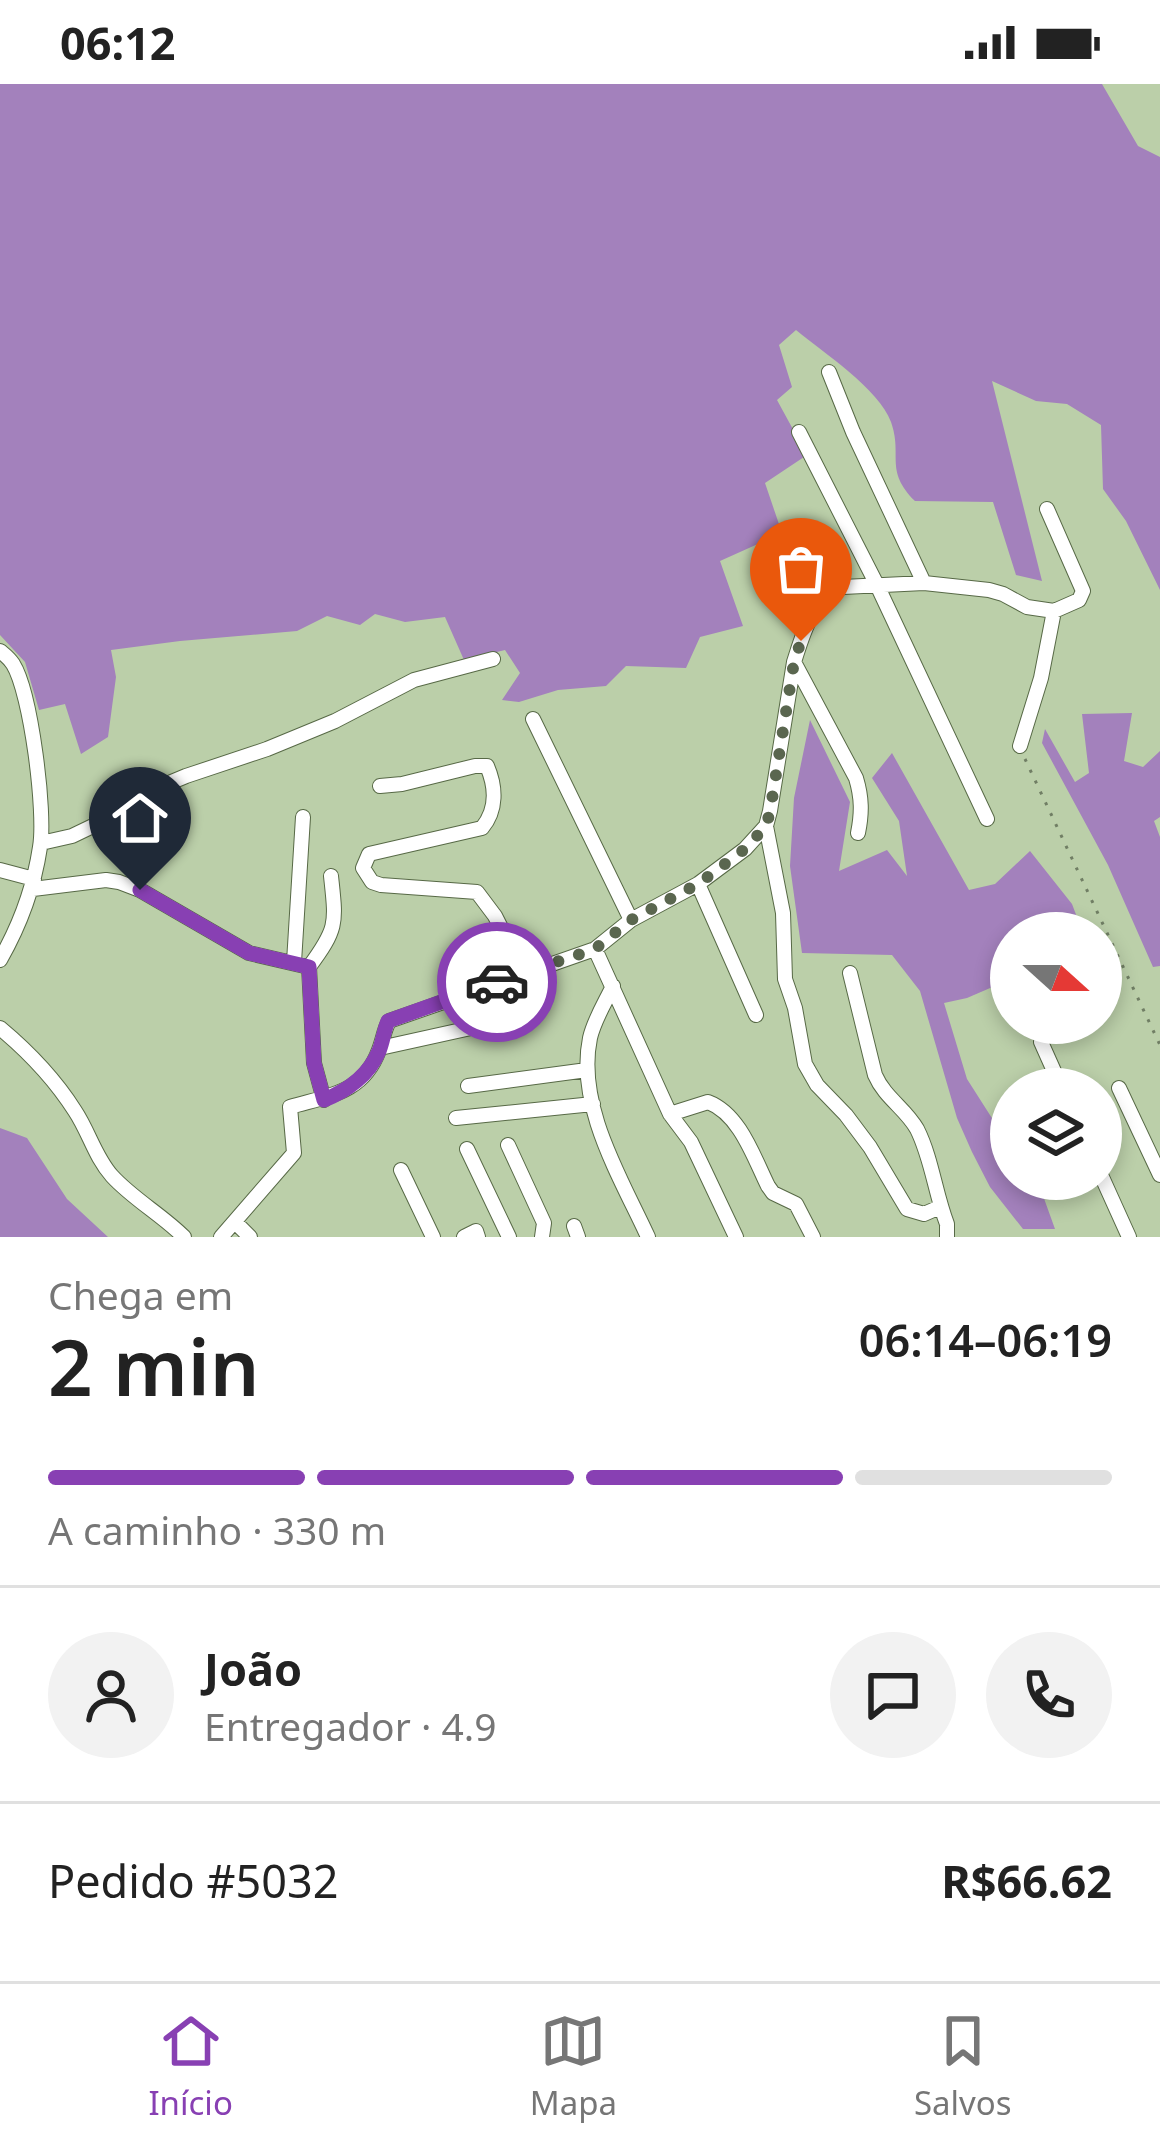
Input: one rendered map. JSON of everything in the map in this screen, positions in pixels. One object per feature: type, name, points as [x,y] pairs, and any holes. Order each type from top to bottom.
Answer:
[{"type":"street","points":[[829,372],[924,583]]},
{"type":"street","points":[[799,432],[988,820]]},
{"type":"street","points":[[940,1208],[924,1214],[908,1209],[858,1131],[809,1074],[785,979],[783,913],[766,826],[794,662],[808,623],[824,597],[843,587],[924,583],[997,592],[1027,607],[1054,611],[1072,605],[1083,591],[1047,509]]},
{"type":"street","points":[[1019,746],[1041,678],[1054,611]]},
{"type":"street","points":[[0,651],[16,669],[31,725],[41,843],[33,884],[0,961]]},
{"type":"street","points":[[41,843],[72,836],[98,824],[119,804],[318,728],[414,680],[493,659]]},
{"type":"street","points":[[794,662],[856,778],[862,811],[858,833]]},
{"type":"street","points":[[0,674],[16,669]]},
{"type":"street","points":[[533,719],[631,920]]},
{"type":"street","points":[[380,786],[487,766],[493,807],[482,828],[369,854],[363,868],[380,885],[477,892],[524,973]]},
{"type":"street","points":[[303,817],[302,965],[314,1063],[324,1100]]},
{"type":"street","points":[[221,1237],[294,1153],[290,1107],[324,1100],[352,1085],[374,1060],[388,1021],[595,949],[631,920],[698,884],[745,849],[766,826]]},
{"type":"street","points":[[0,870],[33,884],[119,882],[249,953],[302,965]]},
{"type":"street","points":[[302,965],[329,940],[334,927],[331,876]]},
{"type":"street","points":[[698,884],[756,1015]]},
{"type":"street","points":[[595,949],[670,1114],[697,1154],[736,1237]]},
{"type":"street","points":[[850,973],[875,1075],[889,1099],[914,1124],[927,1155],[947,1237]]},
{"type":"street","points":[[613,986],[590,1039],[587,1070],[592,1104],[648,1237]]},
{"type":"street","points":[[380,1048],[516,1018]]},
{"type":"street","points":[[0,1028],[55,1081],[112,1176],[184,1237]]},
{"type":"street","points":[[468,1086],[587,1070]]},
{"type":"street","points":[[1122,1094],[1160,1175]]},
{"type":"street","points":[[670,1114],[708,1102],[718,1106],[735,1124],[772,1193],[796,1204],[813,1237]]},
{"type":"street","points":[[456,1118],[592,1104]]},
{"type":"street","points":[[508,1145],[544,1223],[542,1237]]},
{"type":"street","points":[[467,1149],[509,1237]]},
{"type":"street","points":[[401,1170],[434,1237]]},
{"type":"street","points":[[1112,1200],[1129,1237]]},
{"type":"street","points":[[235,1222],[250,1237]]},
{"type":"street","points":[[464,1237],[476,1231],[478,1237]]},
{"type":"path","points":[[1019,746],[1160,1045]]},
{"type":"shaded area","points":[[0,84],[1102,84],[1138,146],[1160,157],[1160,590],[1126,521],[1103,489],[1101,425],[1067,404],[1036,401],[992,381],[1042,581],[1016,575],[993,502],[915,501],[900,480],[894,434],[885,410],[850,372],[796,330],[779,345],[792,387],[777,400],[807,455],[765,483],[782,533],[720,561],[743,626],[700,637],[686,668],[626,666],[606,686],[558,690],[519,702],[502,700],[520,673],[505,650],[464,660],[445,617],[405,622],[375,614],[360,625],[327,616],[297,631],[111,650],[116,677],[108,737],[81,754],[65,704],[39,710],[25,662],[0,635]]},
{"type":"shaded area","points":[[1132,713],[1124,761],[1143,767],[1160,751],[1160,817],[1154,821],[1160,837],[1160,966],[1153,967],[1108,865],[1042,743],[1045,729],[1075,782],[1089,773],[1082,714]]},
{"type":"shaded area","points":[[810,720],[850,802],[839,871],[887,850],[907,876],[899,821],[872,778],[892,753],[969,890],[995,884],[1030,851],[1072,904],[1075,912],[990,912],[990,988],[944,1003],[967,1079],[990,1115],[990,1187],[957,1118],[920,991],[892,955],[802,953],[790,866],[794,798]]},
{"type":"shaded area","points":[[0,1128],[27,1138],[67,1199],[108,1237],[0,1237]]},
{"type":"shaded area","points":[[1000,1200],[1045,1200],[1055,1229],[1023,1229]]},
{"type":"way so far","points":[[497,982],[595,949],[631,920],[698,884],[745,849],[766,826],[801,641]]},
{"type":"route","points":[[140,890],[249,953],[309,967],[314,1063],[324,1100],[340,1094],[366,1072],[388,1021],[497,982]]}]
